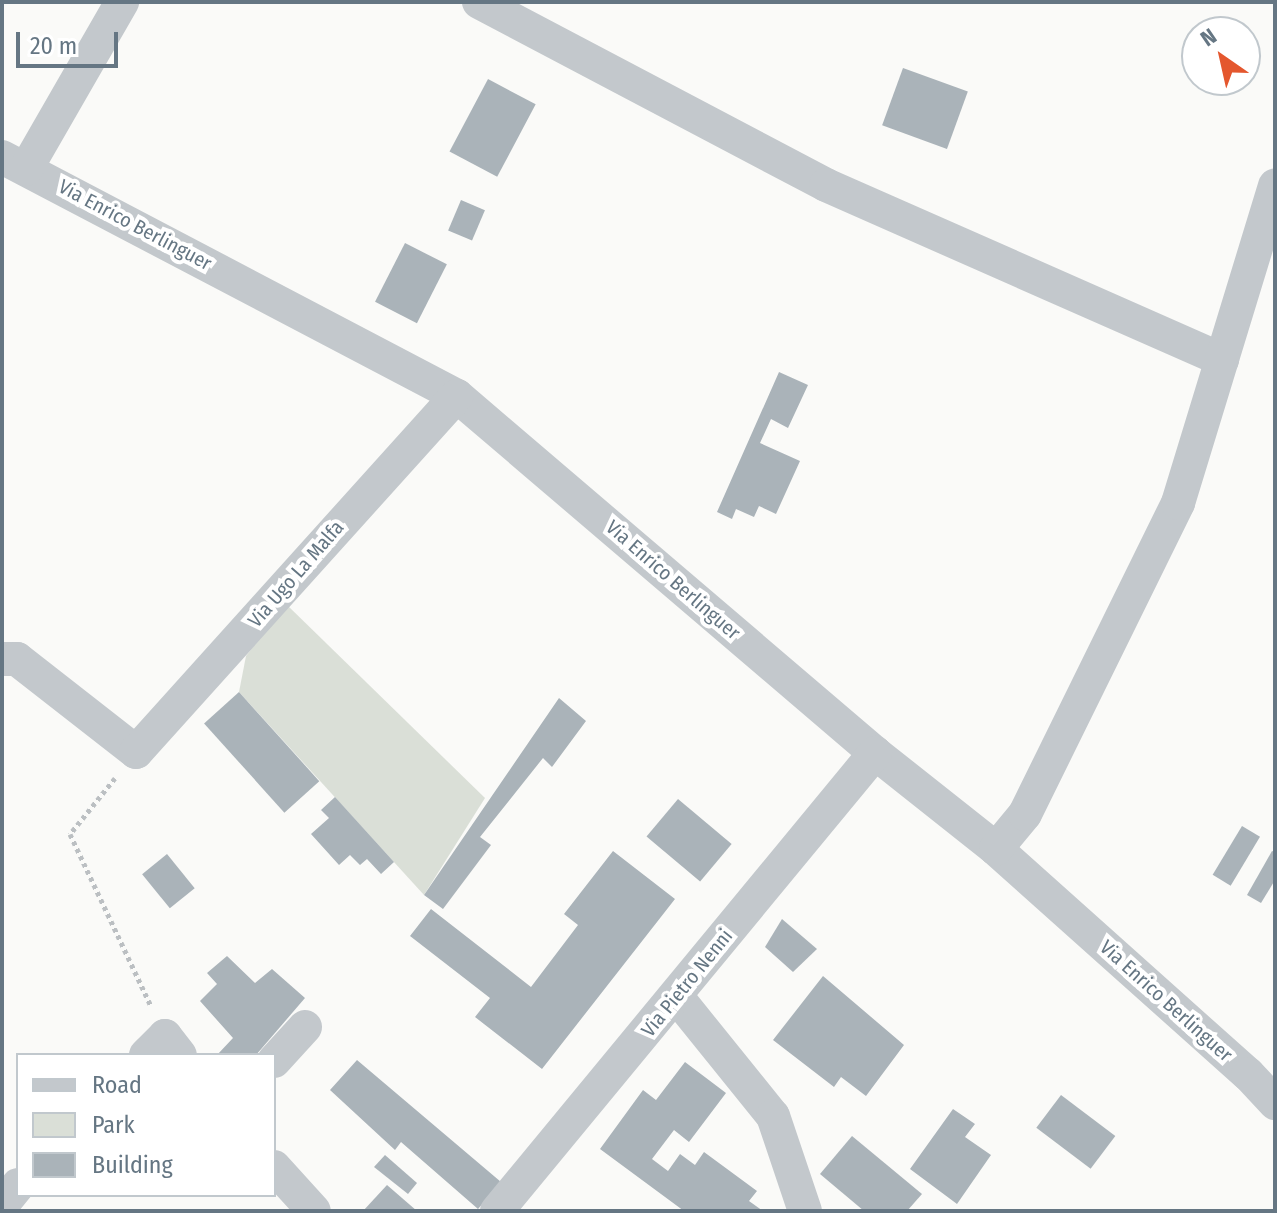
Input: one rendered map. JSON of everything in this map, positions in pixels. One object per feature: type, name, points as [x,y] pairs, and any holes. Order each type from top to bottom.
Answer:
[{"type":"street","points":[[14,163],[122,2]]},
{"type":"street","points":[[479,2],[826,185],[1222,360]]},
{"type":"street","name":"Via Enrico Berlinguer","points":[[14,163],[457,396],[875,753],[996,849],[1248,1074],[1275,1103]]},
{"type":"street","points":[[996,849],[1025,814],[1178,503],[1275,186]]},
{"type":"street","name":"Via Ugo La Malfa","points":[[136,752],[457,396]]},
{"type":"street","points":[[2,659],[17,659],[136,752]]},
{"type":"street","name":"Via Pietro Nenni","points":[[497,1211],[875,753]]},
{"type":"street","points":[[676,996],[773,1116],[805,1211]]},
{"type":"street","points":[[276,1059],[305,1027]]},
{"type":"street","points":[[276,1169],[314,1211]]},
{"type":"street","points":[[2,1205],[16,1188]]},
{"type":"path","points":[[136,752],[70,834],[164,1049]]},
{"type":"green space","points":[[286,604],[485,798],[424,895],[239,692],[246,656]]},
{"type":"building","points":[[903,68],[968,92],[947,149],[882,125]]},
{"type":"building","points":[[488,79],[536,104],[497,177],[450,151]]},
{"type":"building","points":[[461,200],[485,210],[472,241],[448,230]]},
{"type":"building","points":[[405,243],[447,264],[417,323],[375,302]]},
{"type":"building","points":[[779,372],[808,385],[788,428],[771,419],[760,443],[800,461],[776,514],[759,506],[754,517],[736,509],[732,519],[717,512]]},
{"type":"building","points":[[239,692],[319,781],[284,813],[204,723]]},
{"type":"building","points":[[559,698],[586,721],[552,767],[543,758],[480,837],[491,845],[443,909],[424,895]]},
{"type":"building","points":[[335,797],[394,862],[381,874],[367,859],[360,865],[350,855],[339,865],[311,834],[329,818],[321,810]]},
{"type":"building","points":[[678,799],[732,844],[700,882],[647,837]]},
{"type":"building","points":[[1242,826],[1260,837],[1231,886],[1213,875]]},
{"type":"building","points":[[613,851],[675,899],[542,1069],[475,1017],[490,998],[410,936],[431,909],[531,987],[578,925],[564,914]]},
{"type":"building","points":[[1272,851],[1275,852],[1275,880],[1261,903],[1247,895]]},
{"type":"building","points":[[167,854],[195,888],[170,908],[142,874]]},
{"type":"building","points":[[782,919],[817,949],[793,972],[765,947]]},
{"type":"building","points":[[227,956],[255,983],[272,969],[305,998],[258,1053],[219,1053],[233,1038],[200,1001],[217,984],[207,973]]},
{"type":"building","points":[[823,976],[904,1045],[866,1096],[841,1077],[834,1087],[773,1040]]},
{"type":"building","points":[[357,1060],[501,1182],[478,1209],[401,1142],[395,1150],[330,1090]]},
{"type":"building","points":[[685,1062],[726,1093],[689,1142],[674,1130],[652,1159],[668,1171],[680,1154],[695,1165],[704,1152],[757,1191],[749,1201],[763,1211],[684,1211],[600,1149],[643,1090],[656,1100]]},
{"type":"building","points":[[1061,1095],[1115,1136],[1091,1169],[1036,1128]]},
{"type":"building","points":[[953,1109],[975,1124],[965,1137],[991,1155],[957,1204],[910,1169]]},
{"type":"building","points":[[852,1136],[922,1194],[907,1211],[864,1211],[820,1174]]},
{"type":"building","points":[[385,1155],[417,1183],[408,1194],[374,1167]]},
{"type":"building","points":[[387,1185],[417,1211],[363,1211]]}]
